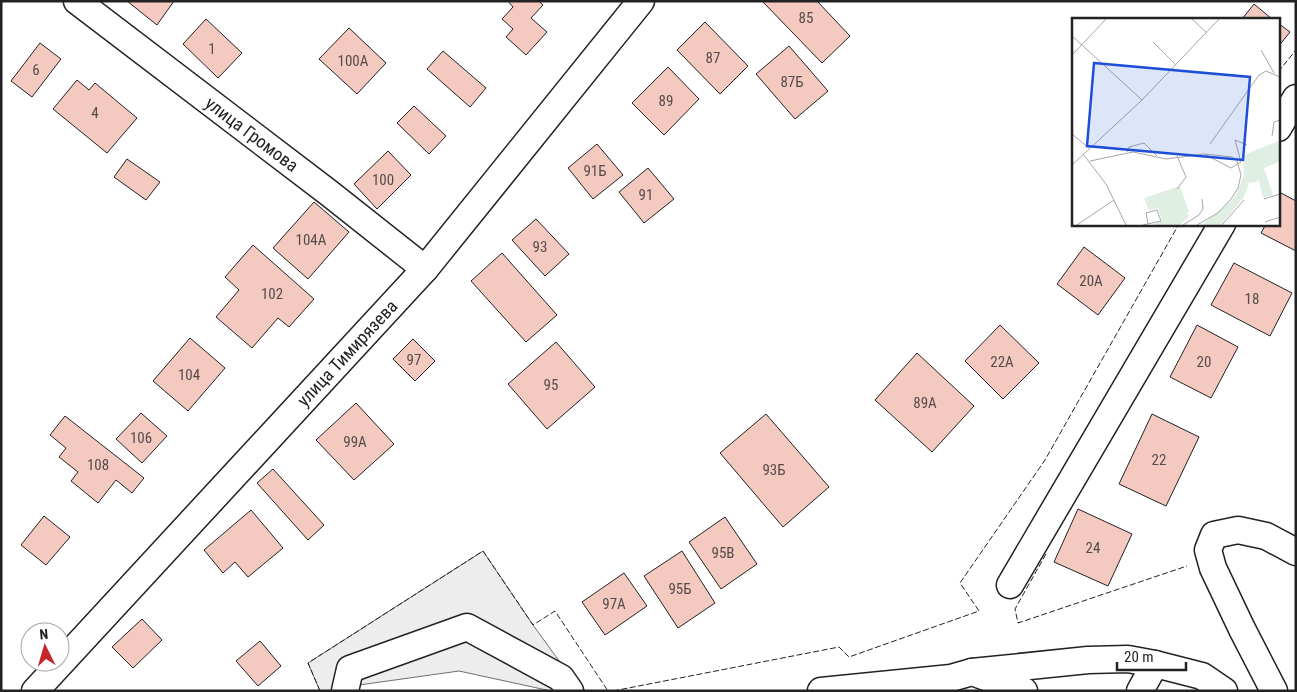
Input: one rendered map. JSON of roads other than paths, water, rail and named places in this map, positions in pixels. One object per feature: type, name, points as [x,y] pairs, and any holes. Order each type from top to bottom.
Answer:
[{"type":"street","name":"улица Громова","points":[[77,1],[329,192],[425,269]]},
{"type":"street","name":"улица Тимирязева","points":[[35,691],[425,269],[641,1]]},
{"type":"street","points":[[1280,125],[1296,98]]},
{"type":"street","points":[[1010,586],[1221,225]]},
{"type":"street","points":[[1274,691],[1213,568],[1208,550],[1214,535],[1238,530],[1266,536],[1296,552]]},
{"type":"street","points":[[344,691],[350,669],[467,627],[561,678],[570,691]]},
{"type":"street","points":[[821,691],[951,678],[972,672],[1088,660],[1128,659],[1202,676],[1224,691]]},
{"type":"street","points":[[1140,691],[1155,664]]},
{"type":"street","points":[[972,672],[1024,691]]}]
